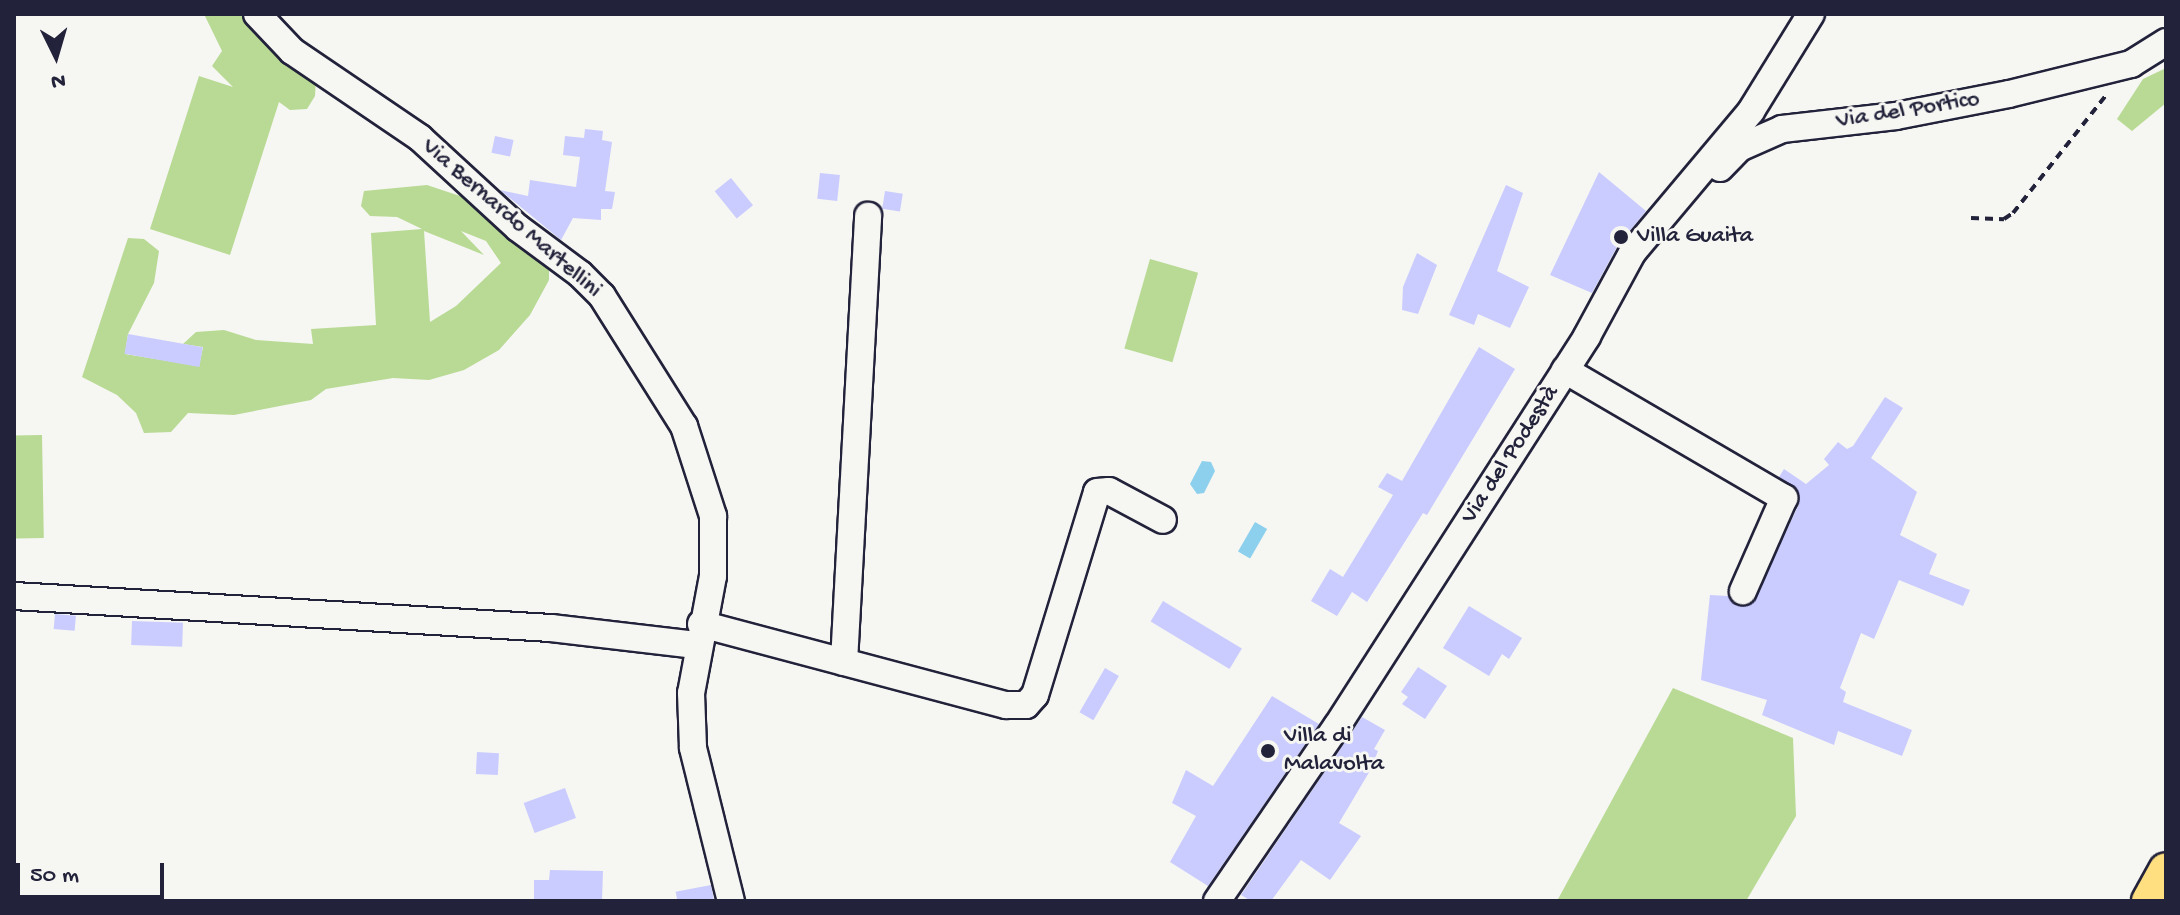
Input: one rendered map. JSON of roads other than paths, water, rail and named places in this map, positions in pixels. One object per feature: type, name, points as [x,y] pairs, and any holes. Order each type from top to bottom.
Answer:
[{"type":"street","name":"Via Bernardo Martellini","points":[[257,14],[292,51],[420,138],[518,228],[602,296],[684,426],[713,516],[713,576],[699,635],[691,693],[693,748],[731,901]]},
{"type":"street","name":"Via del Podestà","points":[[1217,901],[1337,726],[1565,370],[1632,253],[1751,111],[1811,14]]},
{"type":"street","name":"Via del Portico","points":[[1667,210],[1695,192],[1739,148],[1782,129],[1896,116],[2131,64],[2166,42]]},
{"type":"street","points":[[844,662],[868,216]]},
{"type":"street","points":[[1565,370],[1784,498],[1743,591]]},
{"type":"street","points":[[14,596],[699,635],[844,662],[1006,705],[1026,705],[1035,695],[1097,492],[1109,491],[1163,520]]},
{"type":"water","points":[[1202,461],[1211,462],[1215,471],[1204,493],[1197,494],[1190,484]]},
{"type":"water","points":[[1255,522],[1267,529],[1250,558],[1238,551]]},
{"type":"place","name":"Villa Guaita","points":[[1621,237]]},
{"type":"place","name":"Villa di Malavolta","points":[[1268,751]]}]
